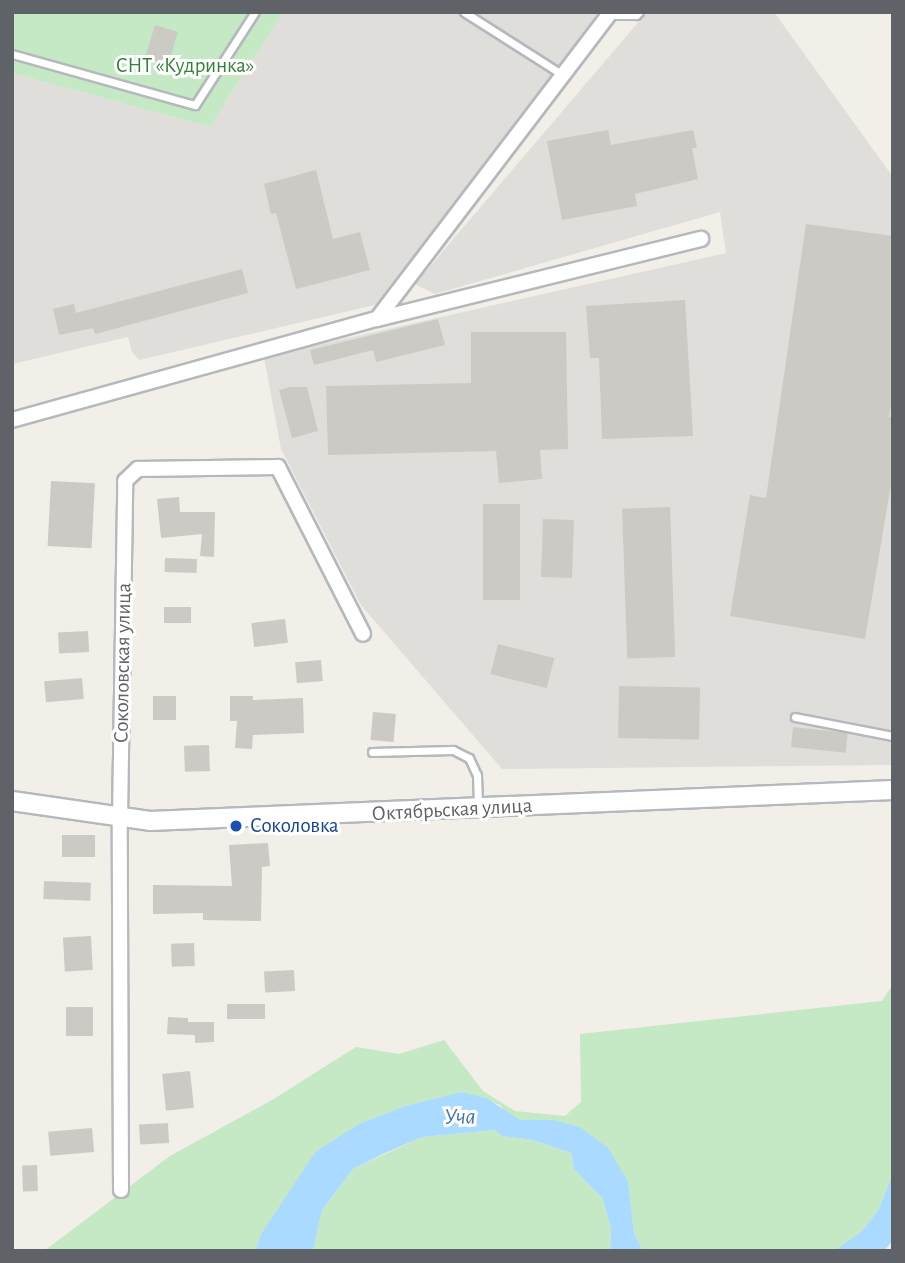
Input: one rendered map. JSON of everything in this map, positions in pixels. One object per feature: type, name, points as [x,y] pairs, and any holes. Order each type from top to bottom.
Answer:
[{"type":"street","points":[[377,318],[609,15]]},
{"type":"street","points":[[12,420],[377,318],[701,239]]},
{"type":"street","name":"Соколовская улица","points":[[121,1190],[120,818],[125,481],[138,469],[278,467],[363,634]]},
{"type":"street","name":"Октябрьская улица","points":[[12,801],[150,821],[893,790]]},
{"type":"lane","points":[[12,54],[195,105],[255,12]]},
{"type":"lane","points":[[464,12],[563,75]]},
{"type":"lane","points":[[609,15],[636,15],[639,12]]},
{"type":"lane","points":[[795,717],[893,736]]},
{"type":"lane","points":[[372,751],[453,750],[469,758],[477,775],[478,808]]},
{"type":"shaded area","points":[[283,12],[604,12],[379,304],[139,360],[132,352],[128,337],[12,364],[12,73],[210,127]]},
{"type":"shaded area","points":[[647,12],[774,12],[893,177],[893,765],[502,769],[361,605],[281,449],[264,357],[726,253],[720,212],[435,294],[415,284]]},
{"type":"green space","name":"СНТ «Кудринка»","points":[[12,12],[283,12],[210,127],[12,73]]},
{"type":"green space","points":[[893,984],[893,1173],[879,1209],[862,1231],[834,1251],[643,1251],[634,1233],[628,1181],[553,1120],[520,1120],[507,1114],[500,1105],[461,1092],[402,1107],[359,1124],[316,1151],[255,1251],[44,1251],[170,1156],[272,1100],[356,1047],[399,1054],[444,1040],[483,1091],[515,1111],[565,1116],[581,1102],[580,1034],[882,1001]]},
{"type":"green space","points":[[495,1130],[502,1136],[533,1140],[571,1153],[574,1169],[603,1199],[611,1229],[610,1251],[313,1251],[322,1210],[353,1169],[422,1137]]},
{"type":"water","name":"Уча","points":[[461,1092],[486,1098],[520,1120],[553,1120],[580,1127],[608,1148],[628,1181],[634,1233],[643,1251],[610,1251],[611,1229],[603,1199],[574,1169],[571,1153],[533,1140],[502,1136],[495,1130],[422,1137],[353,1169],[322,1210],[313,1251],[255,1251],[262,1233],[316,1151],[359,1124],[402,1107]]},
{"type":"water","points":[[893,1173],[893,1240],[884,1251],[834,1251],[862,1231],[879,1209]]},
{"type":"building","points":[[155,25],[178,32],[168,65],[145,58]]},
{"type":"building","points":[[608,130],[611,145],[693,130],[697,148],[692,148],[698,179],[635,194],[637,206],[562,220],[547,141]]},
{"type":"building","points":[[316,170],[333,239],[360,232],[370,270],[296,289],[276,213],[271,214],[264,184]]},
{"type":"building","points":[[806,224],[893,236],[893,393],[889,417],[893,417],[893,472],[865,639],[730,616],[750,495],[766,498]]},
{"type":"building","points":[[242,269],[248,293],[95,334],[93,328],[59,335],[53,309],[74,304],[76,313]]},
{"type":"building","points":[[685,300],[693,436],[602,439],[599,358],[590,358],[586,306]]},
{"type":"building","points":[[438,319],[445,345],[376,362],[373,350],[314,365],[310,350]]},
{"type":"building","points":[[471,332],[566,332],[568,449],[540,450],[542,479],[499,483],[496,451],[328,455],[326,386],[471,383]]},
{"type":"building","points":[[307,387],[318,431],[292,438],[279,390]]},
{"type":"building","points":[[51,481],[95,483],[92,548],[48,546]]},
{"type":"building","points":[[179,497],[180,512],[215,512],[214,557],[200,556],[202,534],[161,538],[157,499]]},
{"type":"building","points":[[483,504],[520,504],[520,600],[483,600]]},
{"type":"building","points":[[670,507],[675,657],[627,659],[622,509]]},
{"type":"building","points":[[543,519],[574,520],[572,578],[541,577]]},
{"type":"building","points":[[165,558],[197,559],[196,573],[165,572]]},
{"type":"building","points":[[164,607],[191,607],[191,623],[164,623]]},
{"type":"building","points":[[285,619],[288,643],[254,647],[251,623]]},
{"type":"building","points":[[88,631],[89,652],[59,654],[58,633]]},
{"type":"building","points":[[498,644],[554,658],[547,688],[491,674]]},
{"type":"building","points":[[321,660],[323,681],[297,683],[295,662]]},
{"type":"building","points":[[82,678],[84,699],[46,702],[44,681]]},
{"type":"building","points":[[619,686],[700,687],[699,739],[618,738]]},
{"type":"building","points":[[153,696],[176,696],[176,720],[153,720]]},
{"type":"building","points":[[230,696],[253,696],[253,700],[303,698],[304,733],[253,735],[252,749],[235,748],[237,721],[230,721]]},
{"type":"building","points":[[373,712],[396,714],[393,742],[371,740]]},
{"type":"building","points":[[793,727],[848,733],[846,753],[791,747]]},
{"type":"building","points":[[209,745],[210,771],[185,772],[184,746]]},
{"type":"building","points":[[62,835],[95,835],[95,857],[62,857]]},
{"type":"building","points":[[268,843],[270,866],[262,867],[261,921],[203,920],[203,913],[153,914],[153,885],[232,886],[229,845]]},
{"type":"building","points":[[44,881],[91,883],[90,901],[43,899]]},
{"type":"building","points":[[91,936],[93,970],[65,971],[63,937]]},
{"type":"building","points":[[194,943],[195,966],[172,967],[171,944]]},
{"type":"building","points":[[294,970],[295,991],[265,993],[264,972]]},
{"type":"building","points":[[227,1004],[265,1004],[265,1019],[227,1019]]},
{"type":"building","points":[[66,1007],[93,1007],[93,1036],[66,1036]]},
{"type":"building","points":[[168,1017],[188,1018],[188,1022],[214,1022],[214,1042],[195,1043],[195,1035],[167,1034]]},
{"type":"building","points":[[190,1071],[194,1108],[166,1111],[162,1074]]},
{"type":"building","points":[[168,1123],[169,1143],[140,1144],[139,1125]]},
{"type":"building","points":[[92,1128],[94,1152],[50,1156],[48,1132]]},
{"type":"building","points":[[37,1165],[38,1191],[23,1192],[22,1166]]},
{"type":"place","name":"Соколовка","points":[[236,826]]}]
